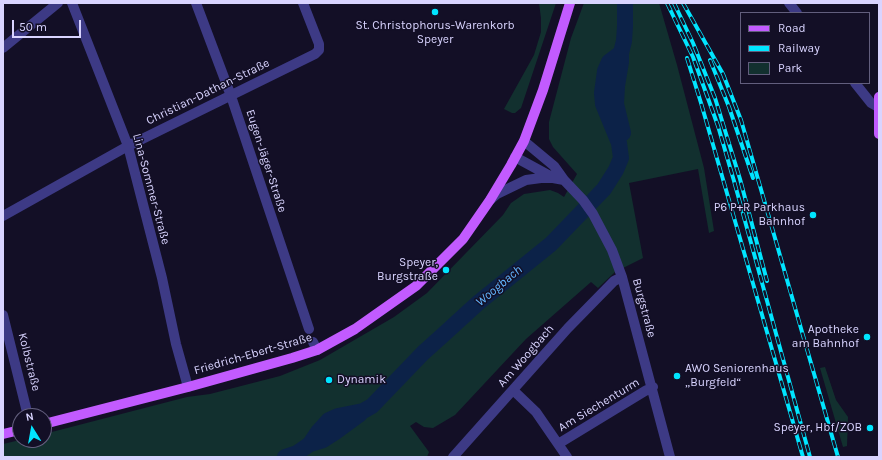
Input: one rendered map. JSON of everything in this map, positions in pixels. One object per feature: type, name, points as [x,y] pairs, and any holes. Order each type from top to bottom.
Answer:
[{"type":"main road","name":"Friedrich-Ebert-Straße","points":[[52,422],[188,387],[292,358],[315,346],[355,329],[416,286],[463,239],[490,200],[524,141],[543,90],[570,3]]},
{"type":"main road","points":[[879,102],[879,134]]},
{"type":"street","points":[[3,48],[58,3]]},
{"type":"street","name":"Lina-Sommer-Straße","points":[[72,3],[128,146],[162,278],[176,344],[188,387]]},
{"type":"street","name":"Eugen-Jäger-Straße","points":[[196,3],[231,96],[309,329]]},
{"type":"street","name":"Christian-Dathan-Straße","points":[[3,216],[128,146],[315,54],[319,50],[319,44],[304,3]]},
{"type":"street","points":[[789,3],[796,12]]},
{"type":"street","points":[[856,84],[871,103],[879,102]]},
{"type":"street","name":"Burgstraße","points":[[524,141],[554,166],[593,214],[612,250],[622,277],[653,387],[670,457]]},
{"type":"street","points":[[515,157],[553,178],[567,182]]},
{"type":"street","points":[[490,200],[497,194],[526,180],[553,178]]},
{"type":"street","name":"Am Woogbach","points":[[453,457],[568,328],[614,282],[622,277]]},
{"type":"street","name":"Kolbstraße","points":[[3,315],[26,408]]},
{"type":"street","name":"Am Siechenturm","points":[[558,444],[653,387]]},
{"type":"street","points":[[513,390],[536,412],[566,457]]},
{"type":"green space","points":[[539,3],[556,3],[521,108],[515,113],[512,113],[504,109],[534,55],[541,32]]},
{"type":"green space","points":[[584,3],[659,3],[704,168],[714,231],[709,233],[698,169],[629,183],[643,258],[615,272],[598,288],[591,282],[526,339],[455,415],[433,428],[424,427],[416,422],[410,426],[429,452],[427,457],[3,457],[3,444],[12,442],[12,448],[52,448],[52,432],[187,397],[210,394],[280,376],[320,360],[394,317],[427,293],[503,215],[511,203],[524,194],[550,190],[564,197],[577,174],[553,147],[549,139],[549,122],[571,38]]},
{"type":"green space","points":[[825,367],[836,400],[848,417],[847,446],[843,447],[820,368]]},
{"type":"waterway","name":"Woogbach","points":[[285,457],[297,453],[310,444],[329,420],[338,416],[363,411],[372,406],[423,353],[478,303],[551,244],[604,189],[616,170],[621,158],[619,143],[603,104],[602,93],[605,71],[609,62],[621,53],[624,41],[625,3]]},
{"type":"waterway","name":"Woogbach","points":[[621,53],[616,104],[623,133]]},
{"type":"waterway","name":"Woogbach","points":[[310,444],[323,440],[360,414]]},
{"type":"railway","points":[[667,3],[693,57],[718,126],[810,457]]},
{"type":"railway","points":[[674,3],[693,43],[715,98],[740,179],[767,281]]},
{"type":"railway","points":[[683,3],[723,74],[741,120],[838,457]]},
{"type":"railway","points":[[687,58],[803,457]]},
{"type":"railway","points":[[710,60],[729,107],[753,178]]},
{"type":"place","name":"St. Christophorus-Warenkorb Speyer","points":[[435,12]]},
{"type":"place","name":"P6 P+R Parkhaus Bahnhof","points":[[813,215]]},
{"type":"place","name":"Speyer, Burgstraße","points":[[446,270]]},
{"type":"place","name":"Apotheke am Bahnhof","points":[[867,337]]},
{"type":"place","name":"AWO Seniorenhaus „Burgfeld“","points":[[677,376]]},
{"type":"place","name":"Dynamik","points":[[329,380]]},
{"type":"place","name":"Speyer, Hbf/ZOB","points":[[870,428]]}]
